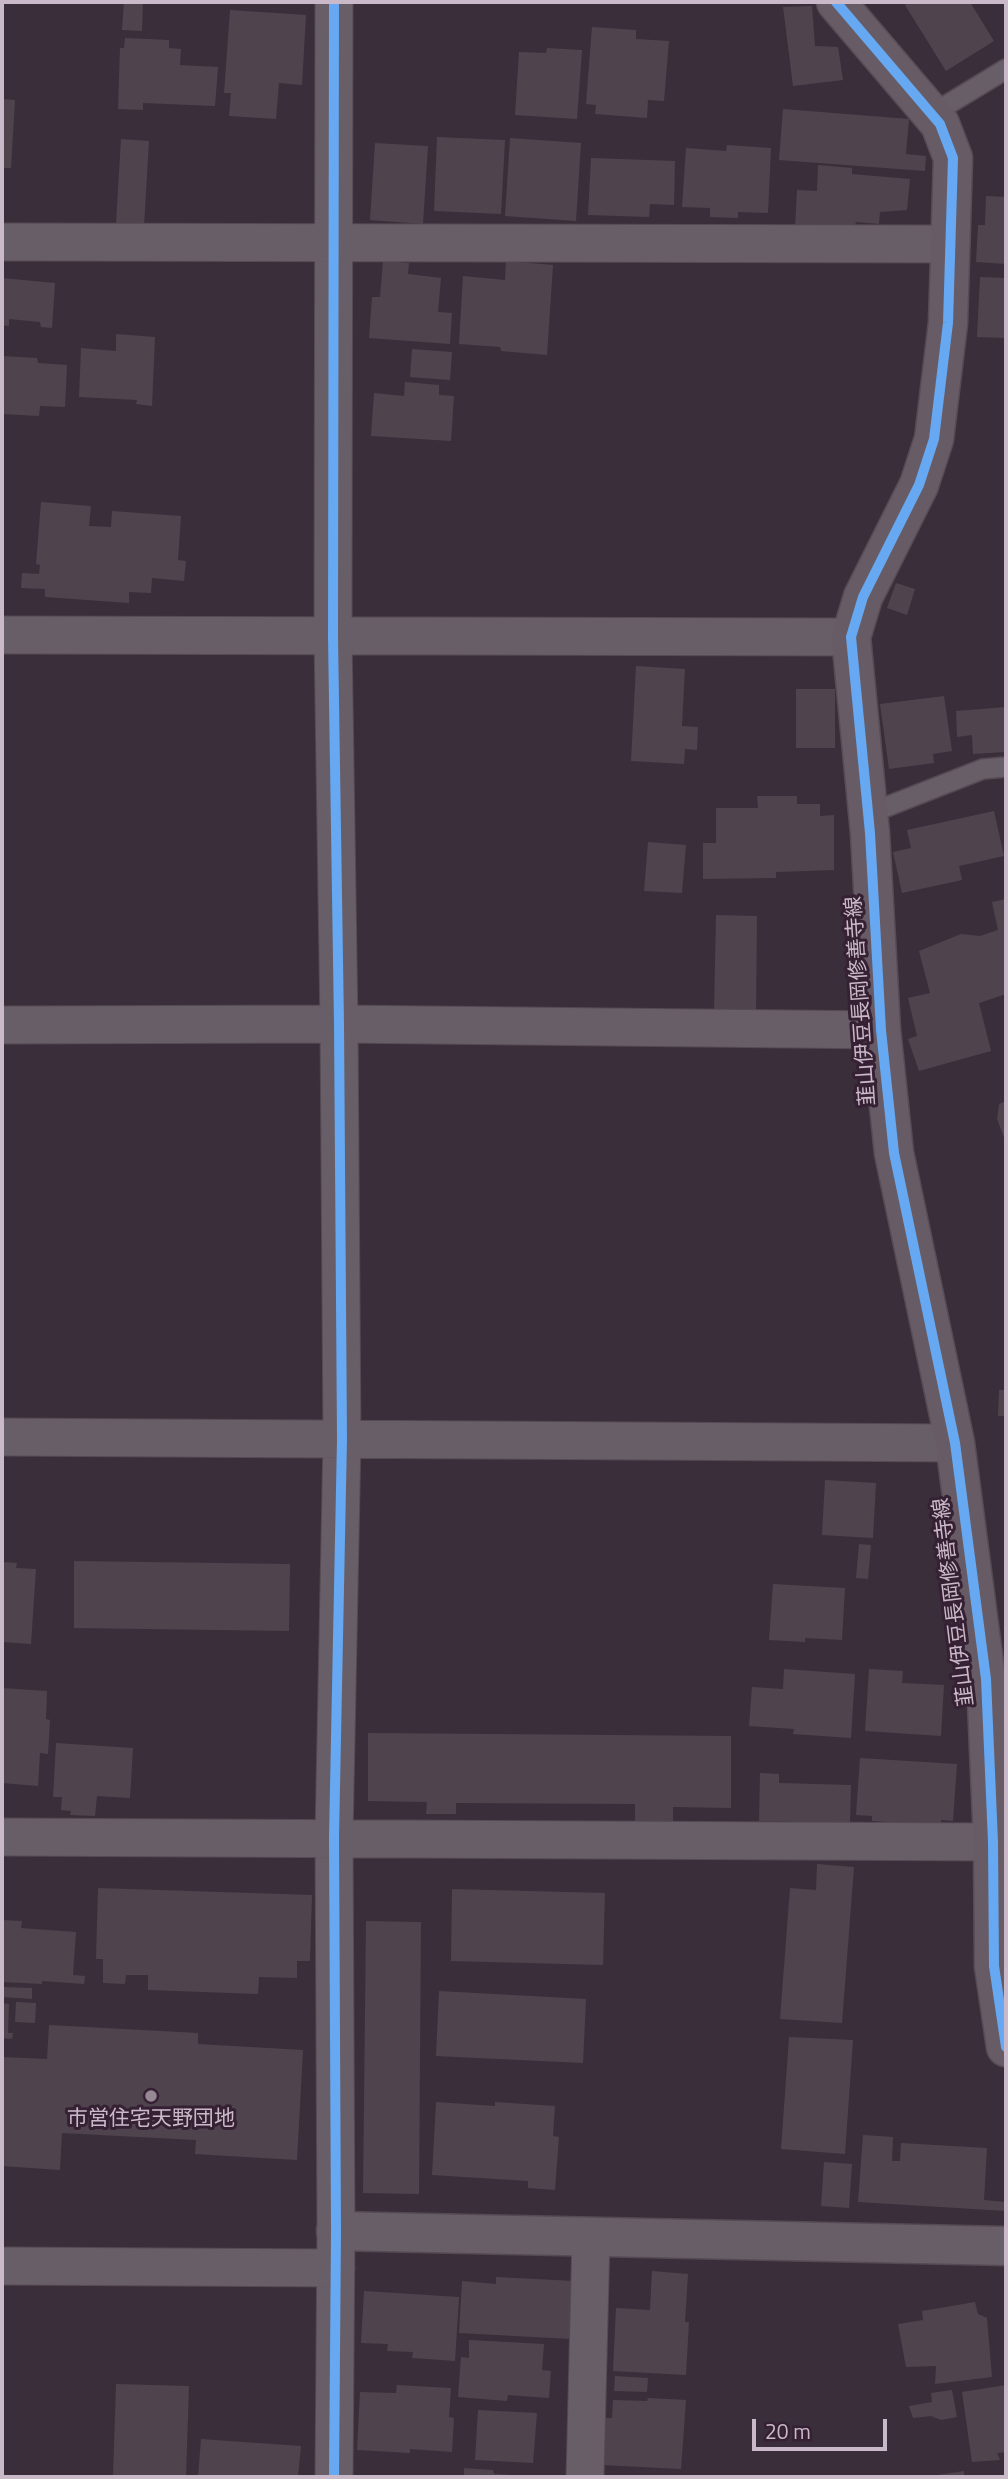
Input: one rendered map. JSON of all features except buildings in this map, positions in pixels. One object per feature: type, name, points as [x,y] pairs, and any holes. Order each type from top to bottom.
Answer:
[{"type":"main road","name":"韮山伊豆長岡修善寺線","points":[[836,2],[940,124],[953,158],[948,323],[934,439],[919,485],[863,597],[851,637],[868,814],[881,1030],[894,1153],[955,1443],[986,1679],[993,1842],[994,1966],[1006,2047]]},
{"type":"street","points":[[334,2],[333,636],[342,1438],[334,1837],[334,2477]]},
{"type":"street","points":[[2,242],[951,244]]},
{"type":"street","points":[[2,635],[851,637]]},
{"type":"street","points":[[2,1025],[339,1024],[881,1030]]},
{"type":"street","points":[[2,1437],[955,1443]]},
{"type":"street","points":[[2,1837],[993,1842]]},
{"type":"street","points":[[585,2477],[591,2236]]},
{"type":"street","points":[[2,2266],[591,2236],[1006,2246]]},
{"type":"lane","points":[[932,114],[1006,69]]},
{"type":"lane","points":[[868,814],[983,769],[1006,767]]},
{"type":"cycle path","points":[[334,2],[333,636],[342,1439],[334,1837],[334,2477]]},
{"type":"cycle path","points":[[836,2],[940,124],[953,158],[948,323],[934,439],[919,485],[863,597],[851,637],[870,833],[881,1030],[894,1153],[955,1443],[986,1679],[993,1842],[994,1966],[1006,2047]]},
{"type":"place","name":"市営住宅天野団地","points":[[151,2096]]}]
